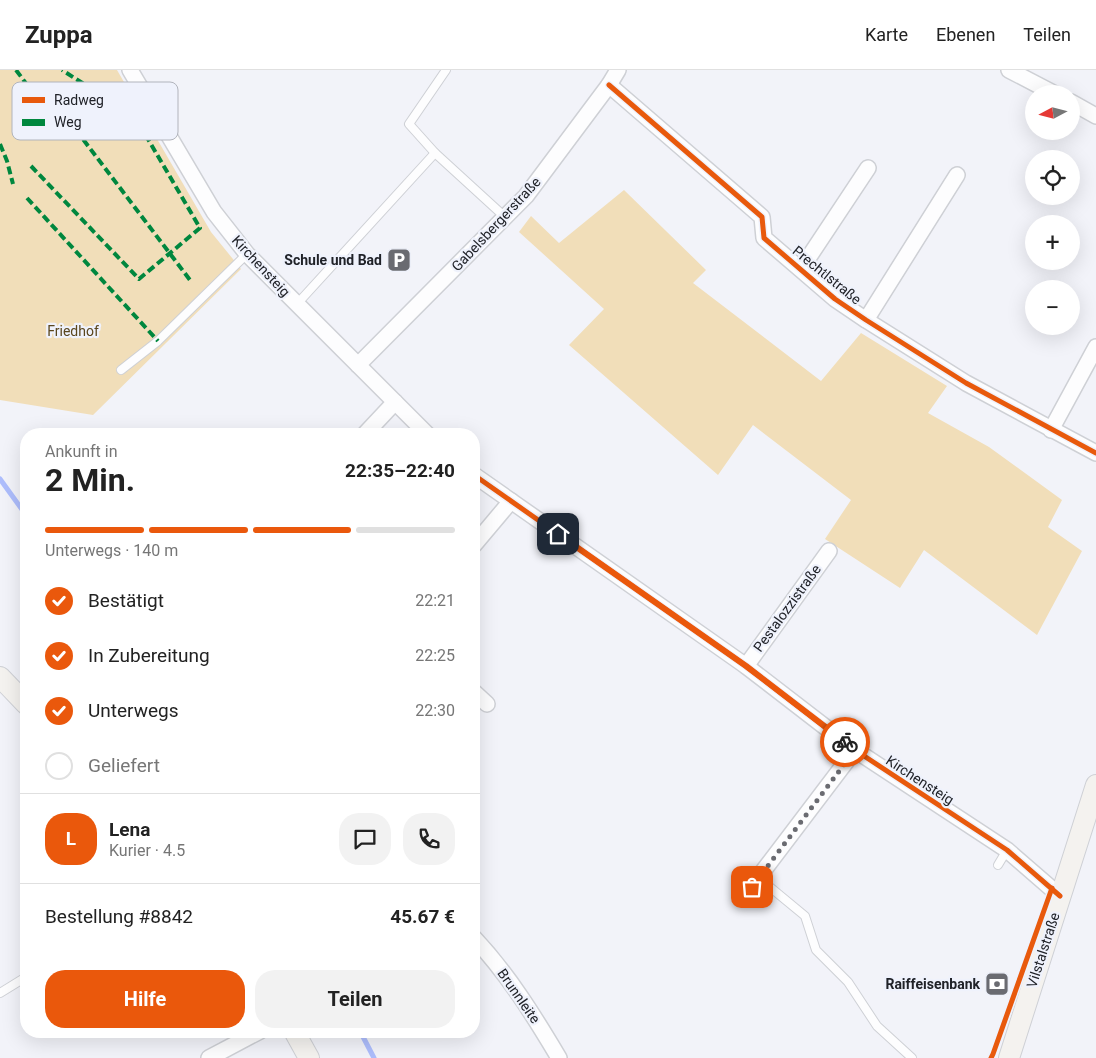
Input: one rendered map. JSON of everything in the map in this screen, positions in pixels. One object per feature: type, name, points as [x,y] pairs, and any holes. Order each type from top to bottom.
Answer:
[{"type":"main road","points":[[0,677],[20,698]]},
{"type":"main road","name":"Vilstalstraße","points":[[1009,1058],[1096,785]]},
{"type":"main road","points":[[298,1038],[309,1058]]},
{"type":"street","name":"Kirchensteig","points":[[130,70],[137,82]]},
{"type":"street","name":"Gabelsbergerstraße","points":[[358,365],[526,196],[609,85],[618,70]]},
{"type":"street","points":[[1009,70],[1038,85]]},
{"type":"street","name":"Prechtlstraße","points":[[609,85],[762,217],[764,238],[835,299],[966,384],[1096,454]]},
{"type":"street","points":[[1080,107],[1096,116]]},
{"type":"street","name":"Kirchensteig","points":[[171,140],[214,212],[247,254],[422,428]]},
{"type":"street","name":"Prechtlstraße","points":[[801,269],[868,168]]},
{"type":"street","name":"Prechtlstraße","points":[[866,320],[957,175]]},
{"type":"street","points":[[1051,430],[1096,347]]},
{"type":"street","points":[[371,428],[395,402]]},
{"type":"street","name":"Kirchensteig","points":[[480,479],[746,666],[855,750],[1006,850],[1060,896]]},
{"type":"street","points":[[480,538],[511,501]]},
{"type":"street","name":"Pestalozzistraße","points":[[746,666],[829,551]]},
{"type":"street","points":[[480,698],[487,704]]},
{"type":"street","points":[[745,895],[855,750]]},
{"type":"street","name":"Brunnleite","points":[[480,944],[490,955],[537,1020],[559,1058]]},
{"type":"street","points":[[209,1058],[247,1038]]},
{"type":"lane","points":[[446,70],[409,124],[436,153],[505,217]]},
{"type":"lane","points":[[297,304],[436,153]]},
{"type":"lane","points":[[121,370],[158,341],[247,254]]},
{"type":"lane","points":[[998,866],[1006,850]]},
{"type":"lane","points":[[759,878],[805,916],[816,950],[848,982],[877,1026],[912,1058]]},
{"type":"lane","points":[[0,993],[20,981]]},
{"type":"green space","name":"Friedhof","points":[[0,70],[117,70],[124,82],[12,82],[12,140],[158,140],[211,232],[241,269],[93,415],[0,400]]},
{"type":"green space","points":[[624,190],[706,270],[693,283],[821,381],[861,333],[947,386],[928,413],[989,447],[1062,500],[1048,527],[1082,551],[1037,635],[924,550],[900,588],[825,539],[851,500],[753,425],[718,475],[569,345],[604,309],[519,232],[531,216],[559,243]]},
{"type":"waterway","points":[[0,479],[20,507]]},
{"type":"waterway","points":[[364,1038],[374,1058]]},
{"type":"marked path","points":[[16,70],[25,82]]},
{"type":"marked path","points":[[62,70],[81,82]]},
{"type":"marked path","points":[[84,140],[190,280]]},
{"type":"marked path","points":[[31,166],[139,279],[200,228],[149,140]]},
{"type":"marked path","points":[[0,144],[13,184]]},
{"type":"marked path","points":[[27,198],[158,341]]},
{"type":"cycle path","points":[[609,85],[762,217],[764,238],[835,299],[966,383],[1096,453]]},
{"type":"cycle path","points":[[480,479],[746,666],[855,750],[1007,850],[1060,896]]},
{"type":"cycle path","points":[[991,1058],[1052,888]]},
{"type":"way so far","points":[[752,887],[855,750],[845,742]]},
{"type":"place","name":"Schule und Bad","points":[[399,260]]},
{"type":"place","name":"Raiffeisenbank","points":[[997,984]]},
{"type":"route","points":[[558,534],[746,666],[845,742]]}]
